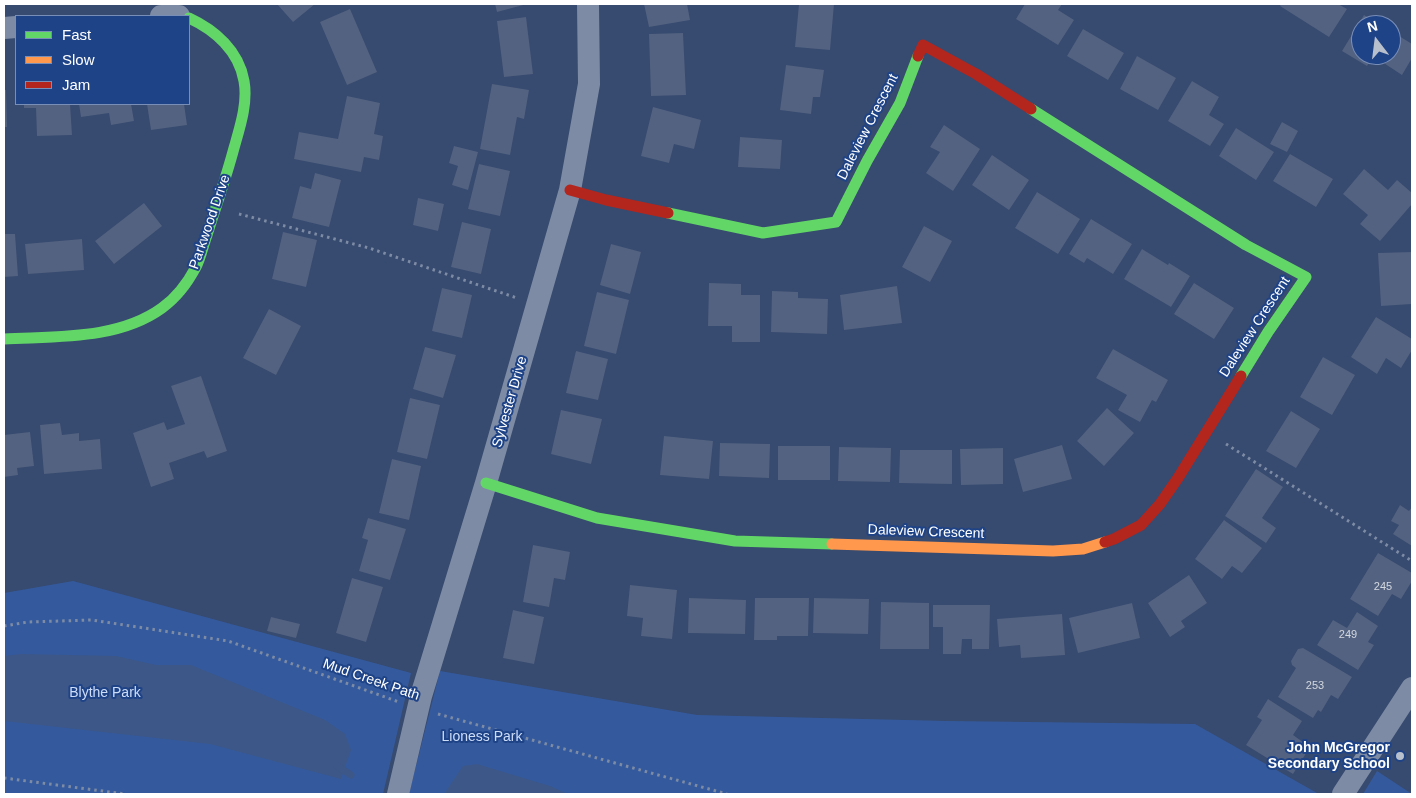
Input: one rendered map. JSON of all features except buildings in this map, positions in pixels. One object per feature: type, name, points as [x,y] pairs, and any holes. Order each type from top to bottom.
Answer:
[{"type":"street","name":"Sylvester Drive","points":[[398,794],[418,708],[486,483],[570,190],[589,84],[588,4]]},
{"type":"street","name":"Parkwood Drive","points":[[4,339],[85,334],[106,331],[130,324],[154,313],[176,295],[188,281],[196,266],[217,208],[237,137],[244,104],[244,82],[239,64],[218,35],[204,24],[190,18]]},
{"type":"street","name":"Daleview Crescent","points":[[486,483],[597,518],[735,541],[1053,552],[1083,549],[1114,539],[1141,525],[1160,504],[1268,332],[1306,277],[1246,245],[976,74],[923,45],[900,103],[867,161],[836,222],[763,233],[606,200],[570,190]]},
{"type":"street","points":[[1343,794],[1412,688]]},
{"type":"path","points":[[217,208],[369,248],[537,304]]},
{"type":"path","points":[[1206,432],[1412,561]]},
{"type":"path","name":"Mud Creek Path","points":[[4,626],[28,622],[92,620],[228,641],[418,708],[727,794]]},
{"type":"path","points":[[4,778],[125,794]]},
{"type":"green space","name":"Blythe Park","points":[[73,581],[411,673],[383,794],[4,794],[4,593]]},
{"type":"green space","name":"Lioness Park","points":[[440,671],[697,715],[1195,724],[1317,793],[409,794]]},
{"type":"green space","points":[[1377,771],[1412,794],[1363,794]]},
{"type":"shaded area","points":[[21,654],[116,656],[156,665],[191,665],[325,720],[345,734],[351,750],[341,779],[210,744],[4,721],[4,656]]},
{"type":"shaded area","points":[[477,764],[550,786],[568,794],[444,794],[463,766]]},
{"type":"waterway","points":[[337,766],[351,775]]},
{"type":"traffic: fast","points":[[4,339],[86,334],[126,326],[162,308],[181,289],[193,273],[201,255],[239,132],[243,115],[245,89],[241,70],[231,51],[217,35],[190,18]]},
{"type":"traffic: fast","points":[[668,213],[763,233],[836,222],[867,161],[900,103],[918,56]]},
{"type":"traffic: fast","points":[[1031,109],[1246,245],[1306,277],[1268,332],[1241,376]]},
{"type":"traffic: fast","points":[[486,483],[597,518],[735,541],[832,544]]},
{"type":"traffic: slow","points":[[832,544],[1053,551],[1083,549],[1105,542]]},
{"type":"traffic: jam","points":[[918,56],[923,45],[976,74],[1031,109]]},
{"type":"traffic: jam","points":[[570,190],[606,200],[668,213]]},
{"type":"traffic: jam","points":[[1105,542],[1141,525],[1160,504],[1241,376]]},
{"type":"place","name":"John McGregor Secondary School","points":[[1400,756]]}]
